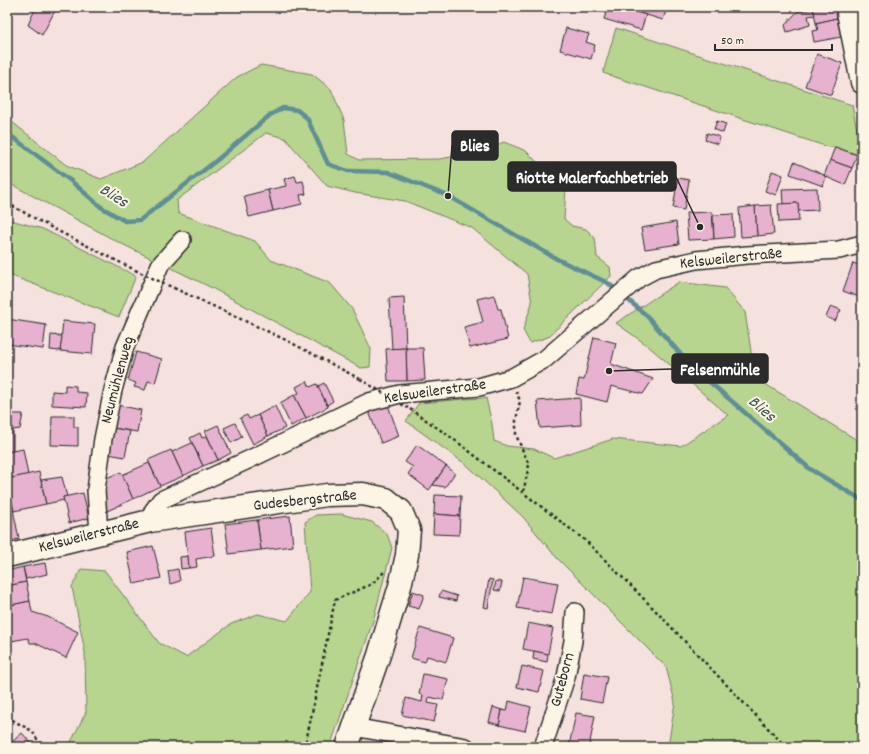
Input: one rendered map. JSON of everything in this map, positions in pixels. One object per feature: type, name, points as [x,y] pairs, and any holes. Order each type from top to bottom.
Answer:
[{"type":"main road","points":[[847,7],[862,82]]},
{"type":"main road","name":"Gudesbergstraße","points":[[150,521],[327,495],[363,494],[386,499],[401,511],[409,530],[407,555],[400,586],[381,647],[350,737]]},
{"type":"main road","name":"Kelsweilerstraße","points":[[7,556],[150,521]]},
{"type":"street","name":"Neumühlenweg","points":[[99,533],[96,490],[102,446],[113,390],[125,347],[160,265],[182,240]]},
{"type":"street","name":"Kelsweilerstraße","points":[[150,521],[153,511],[161,500],[369,402],[400,394],[479,387],[512,378],[545,359],[602,308],[639,278],[656,269],[696,260],[747,255],[839,250],[862,244]]},
{"type":"street","name":"Guteborn","points":[[543,747],[566,677],[573,641],[575,612]]},
{"type":"street","points":[[350,737],[466,747]]},
{"type":"path","points":[[7,203],[135,270],[286,340],[360,379],[408,408],[452,438],[586,541],[653,608],[786,747]]},
{"type":"path","points":[[512,378],[520,401],[516,420],[516,435],[529,465],[523,493]]},
{"type":"path","points":[[305,747],[335,600],[372,584],[394,561],[407,555]]},
{"type":"path","points":[[7,717],[32,730],[42,747]]},
{"type":"green space","points":[[616,28],[852,105],[862,156],[835,147],[828,147],[603,73]]},
{"type":"green space","points":[[261,65],[312,74],[331,89],[344,120],[348,154],[359,160],[440,159],[479,152],[504,142],[526,151],[538,163],[559,165],[567,173],[564,219],[572,226],[586,229],[595,238],[597,257],[610,267],[611,276],[548,337],[530,343],[523,330],[532,303],[527,274],[472,228],[405,201],[355,193],[327,186],[285,138],[266,133],[177,200],[178,213],[255,241],[271,260],[330,283],[352,309],[371,349],[370,367],[361,368],[210,287],[118,242],[7,182],[7,118],[66,165],[101,179],[143,162],[237,77]]},
{"type":"green space","points":[[7,219],[43,229],[136,276],[119,317],[7,274]]},
{"type":"green space","points":[[679,282],[725,288],[745,312],[755,378],[862,443],[862,747],[668,747],[675,702],[666,667],[556,557],[523,517],[468,466],[406,421],[419,403],[486,398],[494,441],[507,446],[534,449],[554,458],[613,439],[681,446],[728,415],[647,345],[616,323]]},
{"type":"green space","points":[[341,514],[372,522],[387,534],[392,548],[373,621],[330,747],[65,747],[70,744],[86,712],[85,652],[72,587],[81,569],[105,571],[159,643],[186,657],[231,624],[258,614],[287,621],[310,592],[305,522],[316,515]]},
{"type":"building","points":[[36,7],[57,7],[42,35],[28,25]]},
{"type":"building","points":[[485,7],[498,7],[498,10],[485,9]]},
{"type":"building","points":[[592,7],[605,7],[604,11]]},
{"type":"building","points":[[608,7],[621,7],[646,15],[641,30],[604,19]]},
{"type":"building","points":[[642,7],[667,7],[663,20],[640,13]]},
{"type":"building","points":[[717,7],[728,7],[727,10]]},
{"type":"building","points":[[813,7],[835,7],[837,18],[816,23]]},
{"type":"building","points":[[813,9],[815,15],[808,16],[810,25],[787,32],[785,25],[798,11]]},
{"type":"building","points":[[837,18],[841,37],[814,42],[812,31],[818,30],[816,23]]},
{"type":"building","points":[[566,28],[589,34],[586,42],[595,45],[591,59],[560,50]]},
{"type":"building","points":[[817,54],[842,63],[831,95],[805,86]]},
{"type":"building","points":[[717,121],[726,124],[723,133],[714,129]]},
{"type":"building","points":[[707,133],[720,137],[718,144],[705,140]]},
{"type":"building","points":[[835,147],[857,155],[852,168],[830,160]]},
{"type":"building","points":[[830,160],[852,168],[845,185],[824,176]]},
{"type":"building","points":[[794,162],[824,175],[826,177],[823,186],[790,174]]},
{"type":"building","points":[[772,171],[783,175],[776,195],[765,191]]},
{"type":"building","points":[[295,176],[297,182],[303,181],[306,194],[300,195],[302,204],[273,211],[268,190],[286,186],[284,179]]},
{"type":"building","points":[[678,178],[689,180],[684,210],[673,208]]},
{"type":"building","points":[[817,188],[818,210],[798,211],[798,203],[783,204],[782,189]]},
{"type":"building","points":[[268,190],[273,211],[249,217],[244,196]]},
{"type":"building","points":[[798,203],[799,221],[779,222],[778,204]]},
{"type":"building","points":[[771,205],[774,234],[757,236],[755,206]]},
{"type":"building","points":[[755,206],[757,236],[741,237],[739,208]]},
{"type":"building","points":[[712,212],[714,239],[688,240],[686,213]]},
{"type":"building","points":[[733,214],[734,237],[714,239],[713,215]]},
{"type":"building","points":[[676,222],[679,244],[645,249],[641,228]]},
{"type":"building","points":[[853,263],[862,266],[862,298],[843,291]]},
{"type":"building","points":[[494,295],[498,309],[501,309],[508,339],[470,348],[464,327],[483,322],[477,299]]},
{"type":"building","points":[[404,297],[406,348],[392,349],[389,298]]},
{"type":"building","points":[[831,306],[841,310],[835,321],[826,317]]},
{"type":"building","points":[[7,319],[46,325],[43,349],[7,344]]},
{"type":"building","points":[[63,321],[95,324],[92,354],[60,351]]},
{"type":"building","points":[[51,335],[62,336],[60,351],[50,350]]},
{"type":"building","points":[[594,337],[616,343],[611,364],[653,379],[643,394],[611,386],[607,402],[576,394],[579,379],[584,380]]},
{"type":"building","points":[[406,348],[423,348],[425,380],[407,381]]},
{"type":"building","points":[[406,348],[407,381],[388,381],[386,349]]},
{"type":"building","points":[[136,352],[162,359],[155,383],[148,381],[145,390],[134,387],[136,383],[128,380]]},
{"type":"building","points":[[307,381],[310,387],[317,384],[328,407],[306,418],[294,395],[299,393],[296,387]]},
{"type":"building","points":[[324,383],[333,401],[327,405],[318,386]]},
{"type":"building","points":[[65,385],[76,386],[76,392],[87,393],[86,407],[52,405],[52,391],[65,392]]},
{"type":"building","points":[[294,395],[306,418],[291,426],[280,403]]},
{"type":"building","points":[[580,398],[581,425],[540,428],[537,401]]},
{"type":"building","points":[[117,405],[141,410],[137,432],[113,428]]},
{"type":"building","points":[[388,405],[399,436],[381,443],[369,412]]},
{"type":"building","points":[[275,406],[285,428],[268,436],[258,415]]},
{"type":"building","points":[[7,414],[23,414],[20,429],[13,430],[13,451],[7,452]]},
{"type":"building","points":[[247,415],[249,419],[258,415],[268,436],[253,444],[240,418]]},
{"type":"building","points":[[52,416],[74,416],[74,427],[78,427],[78,446],[51,445]]},
{"type":"building","points":[[235,423],[242,437],[231,443],[224,428]]},
{"type":"building","points":[[218,425],[231,453],[218,460],[205,431]]},
{"type":"building","points":[[113,428],[130,431],[125,457],[108,454]]},
{"type":"building","points":[[200,433],[202,438],[207,436],[218,460],[203,466],[190,438]]},
{"type":"building","points":[[192,443],[203,466],[183,476],[172,452]]},
{"type":"building","points":[[417,445],[446,466],[429,490],[408,474],[413,467],[405,462]]},
{"type":"building","points":[[23,449],[28,475],[7,479],[7,452]]},
{"type":"building","points":[[171,450],[183,476],[160,486],[148,460]]},
{"type":"building","points":[[149,463],[160,486],[133,499],[122,475]]},
{"type":"building","points":[[446,466],[455,473],[445,487],[433,485]]},
{"type":"building","points":[[39,472],[46,504],[14,511],[7,479]]},
{"type":"building","points":[[121,472],[133,499],[105,512],[104,479]]},
{"type":"building","points":[[62,477],[67,497],[63,497],[64,500],[46,504],[41,480]]},
{"type":"building","points":[[7,479],[19,539],[7,542]]},
{"type":"building","points":[[83,493],[89,518],[69,523],[63,497]]},
{"type":"building","points":[[435,495],[461,496],[460,516],[434,514]]},
{"type":"building","points":[[434,514],[460,516],[459,535],[433,534]]},
{"type":"building","points":[[290,516],[293,546],[261,550],[257,520]]},
{"type":"building","points":[[257,520],[261,550],[229,554],[225,524]]},
{"type":"building","points":[[211,528],[215,556],[196,559],[197,567],[189,568],[185,532]]},
{"type":"building","points":[[153,546],[161,578],[134,584],[127,552]]},
{"type":"building","points":[[188,556],[189,568],[181,569],[180,557]]},
{"type":"building","points":[[45,563],[47,574],[26,579],[23,567]]},
{"type":"building","points":[[23,567],[26,582],[7,586],[7,571]]},
{"type":"building","points":[[178,569],[180,581],[170,584],[168,571]]},
{"type":"building","points":[[523,577],[558,583],[552,614],[517,608]]},
{"type":"building","points":[[489,579],[493,580],[488,608],[484,607]]},
{"type":"building","points":[[496,581],[502,582],[500,591],[494,590]]},
{"type":"building","points":[[26,582],[30,601],[7,606],[7,586]]},
{"type":"building","points":[[413,591],[424,595],[419,609],[408,606]]},
{"type":"building","points":[[441,591],[457,596],[456,601],[439,597]]},
{"type":"building","points":[[30,601],[32,612],[48,617],[78,632],[66,658],[35,643],[30,643],[28,638],[11,641],[7,620],[7,606]]},
{"type":"building","points":[[528,623],[553,628],[548,654],[523,649]]},
{"type":"building","points":[[420,628],[453,638],[446,662],[427,656],[425,662],[411,658]]},
{"type":"building","points":[[534,651],[548,654],[547,662],[533,659]]},
{"type":"building","points":[[522,666],[544,671],[539,692],[517,687]]},
{"type":"building","points":[[584,673],[607,677],[602,703],[580,699]]},
{"type":"building","points":[[423,674],[448,679],[443,700],[429,697],[428,703],[438,705],[434,722],[402,715],[406,698],[422,702],[423,695],[419,694]]},
{"type":"building","points":[[509,701],[531,707],[525,731],[499,725],[502,710],[507,711]]},
{"type":"building","points":[[493,707],[502,710],[499,725],[489,722]]},
{"type":"building","points":[[576,713],[595,716],[589,747],[569,746]]},
{"type":"building","points":[[22,733],[32,744],[28,747],[16,747],[12,742]]},
{"type":"waterway","name":"Blies","points":[[7,133],[71,181],[101,207],[125,221],[140,220],[217,160],[270,115],[283,108],[297,110],[307,118],[328,164],[348,171],[388,172],[448,196],[557,259],[608,283],[646,315],[690,365],[810,469],[862,500]]},
{"type":"place","name":"Blies","points":[[448,196]]},
{"type":"place","name":"Riotte Malerfachbetrieb","points":[[700,227]]},
{"type":"place","name":"Felsenmühle","points":[[609,371]]}]
